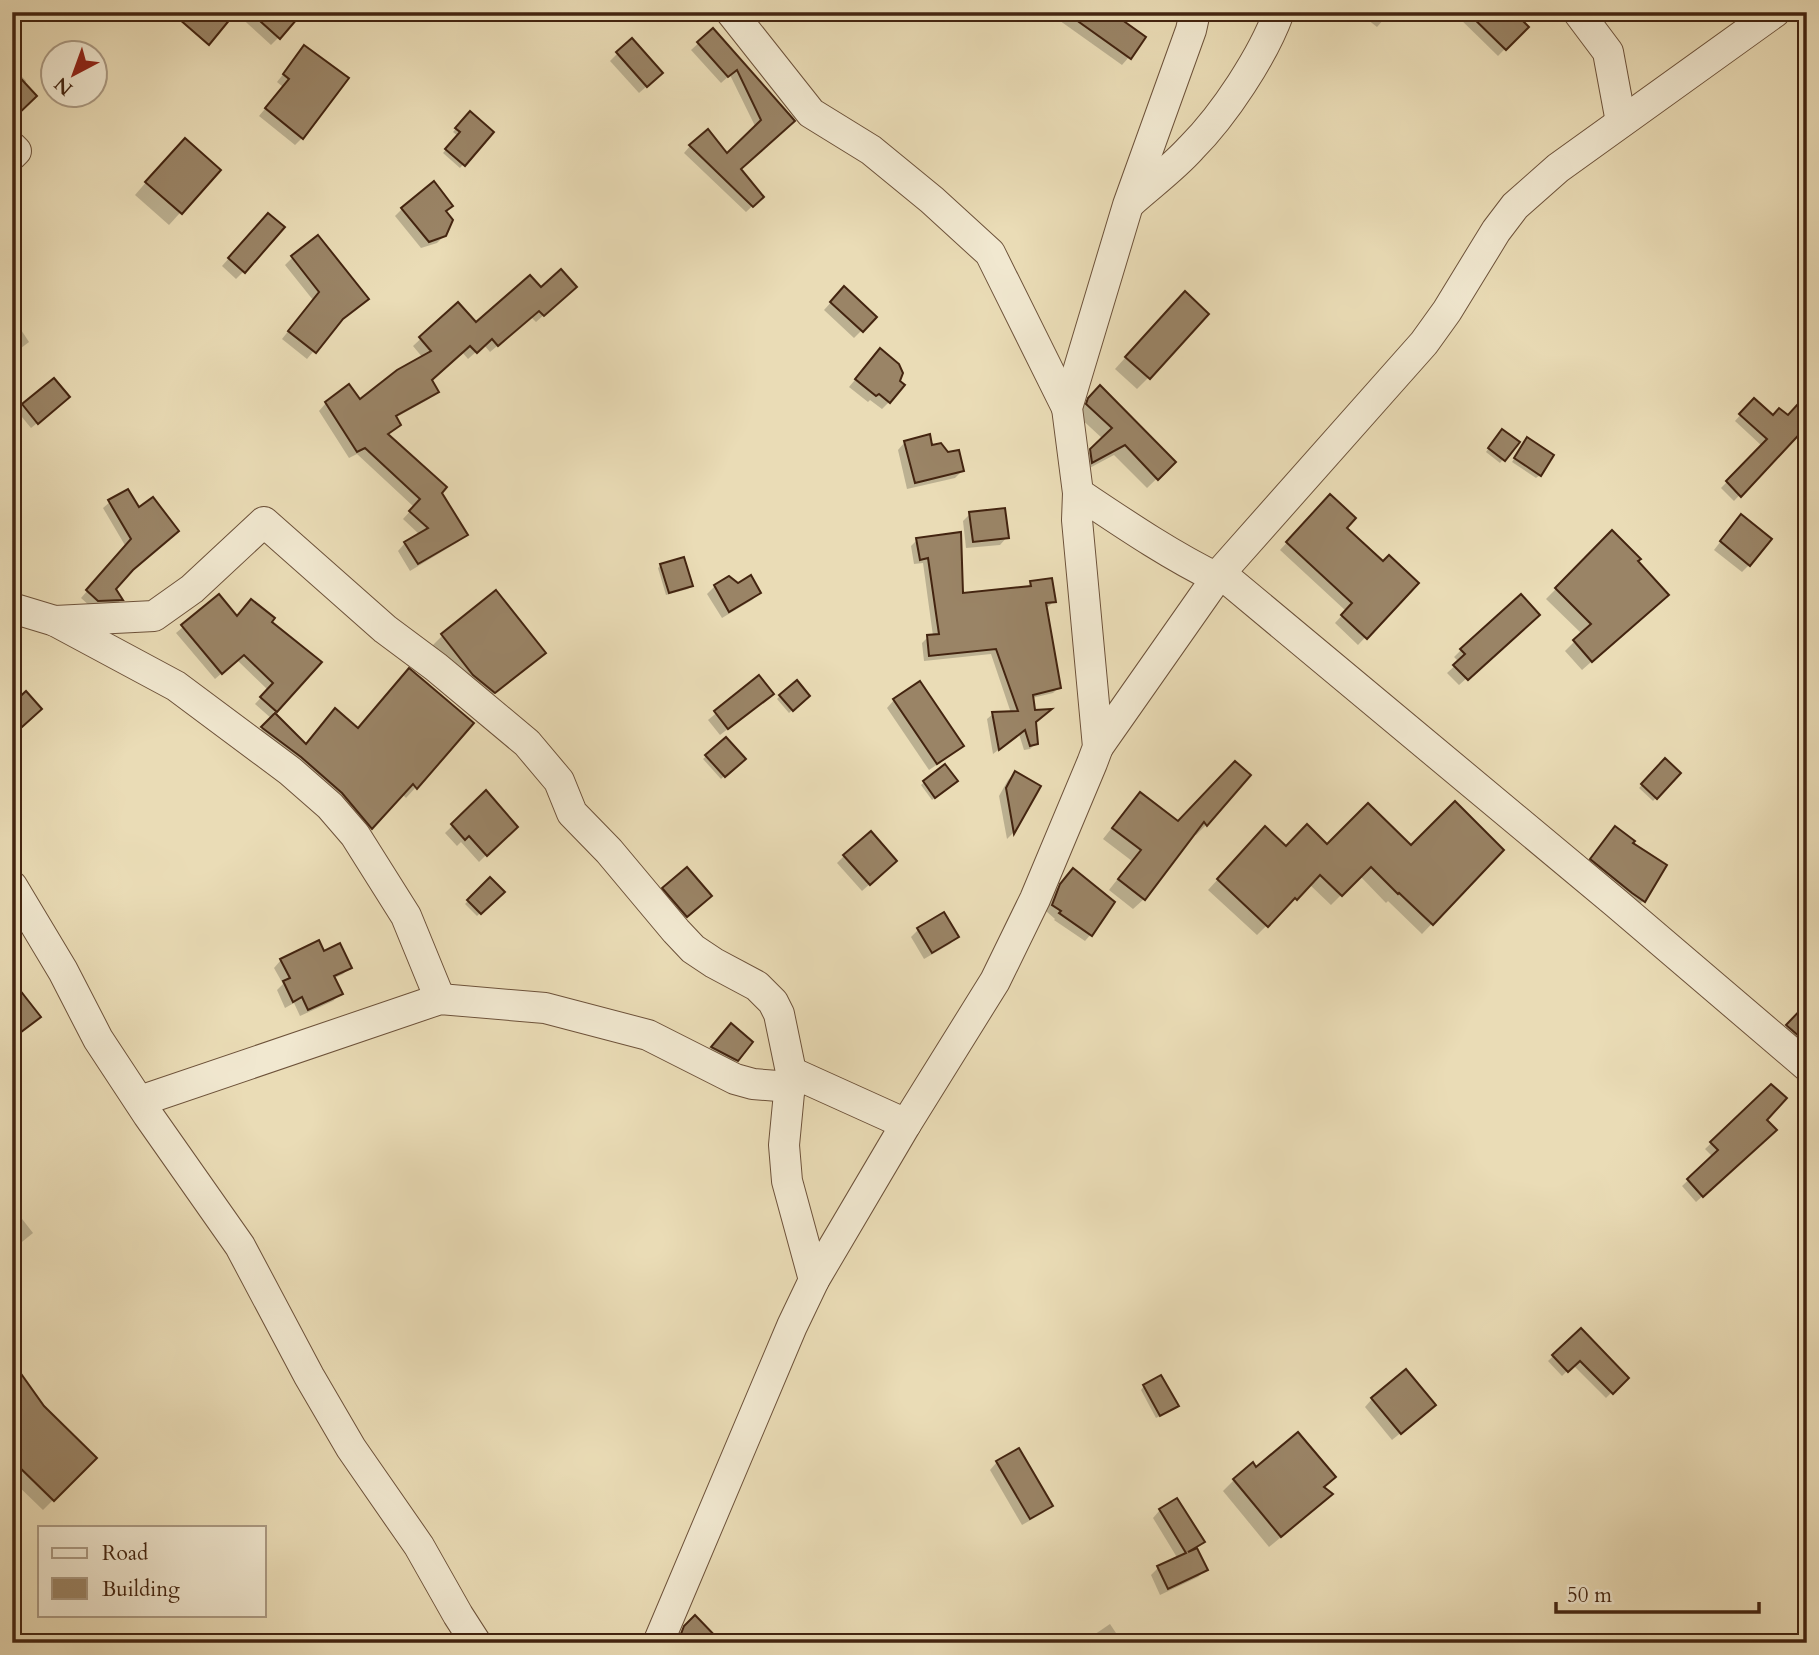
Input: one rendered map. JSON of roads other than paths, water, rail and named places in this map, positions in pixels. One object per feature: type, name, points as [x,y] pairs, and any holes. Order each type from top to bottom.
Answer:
[{"type":"street","points":[[732,12],[811,113],[871,149],[990,253],[1067,408],[1078,493],[1077,520],[1098,747]]},
{"type":"street","points":[[1067,408],[1128,205],[1191,30],[1195,12]]},
{"type":"street","points":[[1128,205],[1191,148],[1218,116],[1259,56],[1279,12]]},
{"type":"street","points":[[1578,12],[1608,52],[1621,122]]},
{"type":"street","points":[[658,1643],[814,1280],[995,981],[1035,899],[1098,747],[1219,575],[1424,343],[1515,206],[1558,168],[1775,12]]},
{"type":"street","points":[[12,146],[16,151],[12,155]]},
{"type":"street","points":[[1078,493],[1197,568],[1219,575],[1616,903],[1807,1066]]},
{"type":"street","points":[[55,621],[155,616],[192,589],[264,522],[385,629],[455,682],[527,743],[559,781],[572,813],[610,851],[693,949],[713,963],[757,986],[773,1002],[779,1014],[791,1079],[784,1145],[787,1181],[814,1280]]},
{"type":"street","points":[[12,608],[55,621],[176,686],[290,771],[330,806],[355,835],[407,916],[440,999]]},
{"type":"street","points":[[12,886],[63,971],[98,1039],[240,1246],[309,1376],[351,1448],[419,1546],[476,1643]]},
{"type":"street","points":[[140,1101],[440,999],[545,1008],[648,1035],[735,1079],[753,1084],[791,1079],[906,1124]]}]
